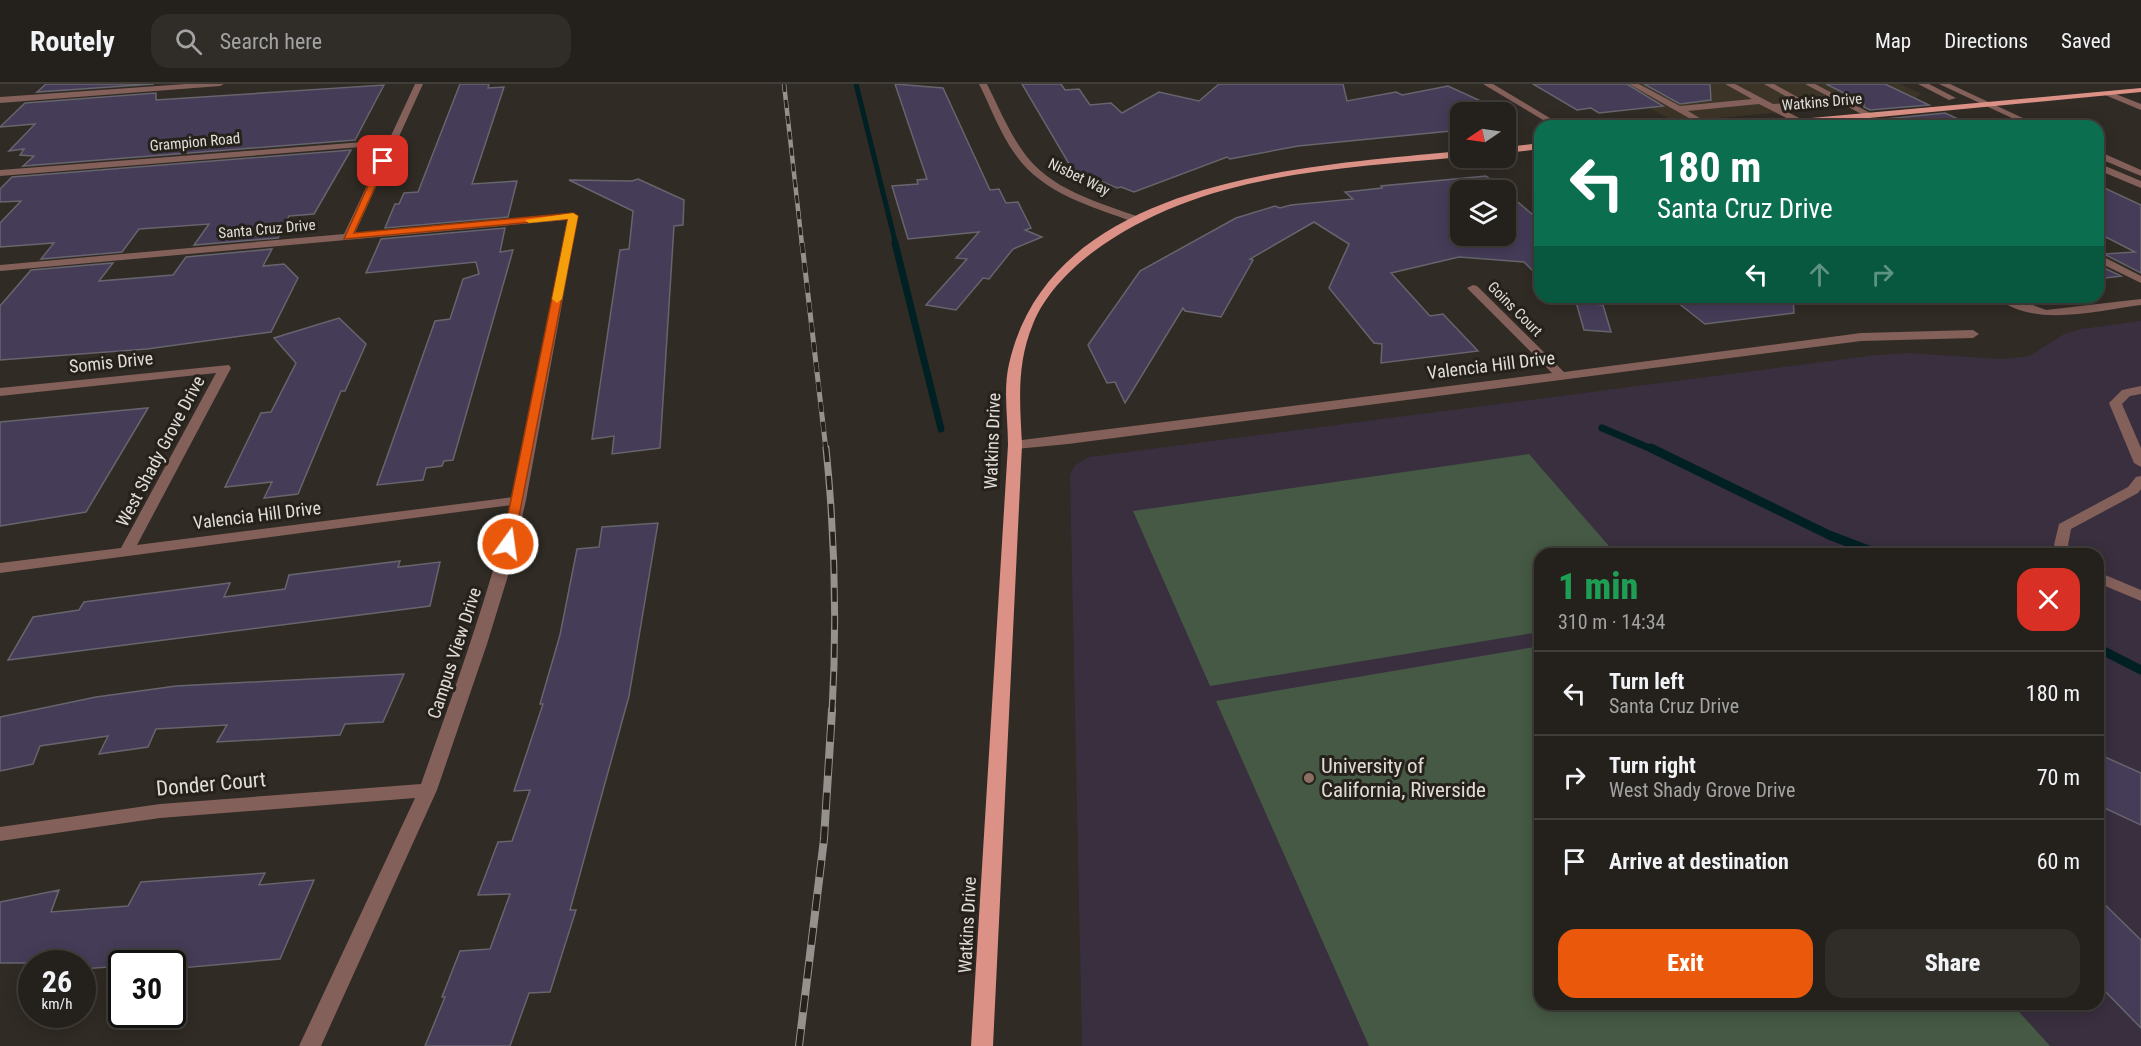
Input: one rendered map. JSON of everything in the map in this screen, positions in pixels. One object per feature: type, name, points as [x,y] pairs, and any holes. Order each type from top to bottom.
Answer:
[{"type":"main road","name":"Watkins Drive","points":[[1823,120],[2141,90]]},
{"type":"main road","points":[[1516,149],[1534,147]]},
{"type":"main road","name":"Watkins Drive","points":[[982,1046],[1015,445],[1015,363],[1037,306],[1058,278],[1080,256],[1105,237],[1138,220],[1216,190],[1262,178],[1450,155]]},
{"type":"street","points":[[0,100],[220,84]]},
{"type":"street","points":[[348,237],[419,84]]},
{"type":"street","name":"Nisbet Way","points":[[983,84],[1018,151],[1038,175],[1067,192],[1138,220]]},
{"type":"street","points":[[1487,84],[1549,120]]},
{"type":"street","points":[[1633,84],[1698,120]]},
{"type":"street","points":[[1729,84],[1796,120]]},
{"type":"street","points":[[1768,84],[1806,104],[1772,107]]},
{"type":"street","points":[[1809,84],[1872,116]]},
{"type":"street","points":[[1922,84],[1999,120]]},
{"type":"street","points":[[1942,84],[2022,120]]},
{"type":"street","points":[[2108,93],[2141,106]]},
{"type":"street","points":[[1679,109],[1761,101]]},
{"type":"street","name":"Grampion Road","points":[[0,173],[392,142]]},
{"type":"street","points":[[2104,157],[2141,173]]},
{"type":"street","points":[[2104,169],[2141,185]]},
{"type":"street","name":"Santa Cruz Drive","points":[[0,268],[573,216]]},
{"type":"street","name":"Campus View Drive","points":[[310,1046],[428,790],[479,644],[519,500],[573,216]]},
{"type":"street","points":[[2104,260],[2141,279]]},
{"type":"street","name":"Goins Court","points":[[1473,288],[1562,376]]},
{"type":"street","points":[[2016,303],[2034,311],[2046,313],[2141,302]]},
{"type":"street","name":"Valencia Hill Drive","points":[[1015,445],[1861,337],[1973,334]]},
{"type":"street","name":"Somis Drive","points":[[0,392],[225,368]]},
{"type":"street","name":"West Shady Grove Drive","points":[[126,552],[225,368]]},
{"type":"street","points":[[2141,390],[2126,393],[2115,403],[2141,463]]},
{"type":"street","points":[[2063,548],[2061,545],[2064,527],[2133,490],[2141,480]]},
{"type":"street","name":"Valencia Hill Drive","points":[[0,568],[519,500]]},
{"type":"street","points":[[2104,581],[2141,596]]},
{"type":"street","name":"Donder Court","points":[[0,834],[57,823],[177,808],[428,790]]},
{"type":"shaded area","points":[[1605,84],[1900,84],[1922,94],[1912,100],[1697,120],[1671,120]]},
{"type":"shaded area","name":"University of California, Riverside","points":[[2141,321],[2141,1046],[1082,1046],[1070,475],[1075,465],[1089,457],[1877,355],[1908,353],[2003,359],[2030,356],[2064,334],[2081,329]]},
{"type":"green space","points":[[1529,454],[1611,548],[1534,548],[1534,633],[1210,686],[1133,511]]},
{"type":"green space","points":[[1534,647],[1534,1010],[2017,1010],[2050,1046],[1369,1046],[1216,701]]},
{"type":"building","points":[[46,84],[154,84],[37,92]]},
{"type":"building","points":[[460,84],[489,84],[488,88],[504,87],[472,184],[517,181],[508,217],[385,228],[395,204],[399,204],[404,193],[418,192]]},
{"type":"building","points":[[895,84],[943,88],[990,190],[999,189],[1006,203],[1018,202],[1031,228],[1025,230],[1042,237],[1013,249],[989,279],[983,278],[956,310],[926,305],[967,259],[956,258],[979,232],[908,239],[892,186],[918,184],[917,180],[927,179]]},
{"type":"building","points":[[1022,84],[1061,84],[1065,90],[1079,89],[1090,105],[1111,103],[1122,113],[1159,92],[1199,101],[1219,84],[1343,84],[1347,101],[1396,92],[1402,95],[1448,86],[1483,102],[1450,102],[1450,131],[1298,146],[1230,159],[1227,157],[1134,192],[1121,187],[1117,188],[1072,169]]},
{"type":"building","points":[[1533,84],[1627,84],[1663,106],[1599,113],[1591,108],[1577,110]]},
{"type":"building","points":[[1644,84],[1710,84],[1711,100],[1680,104]]},
{"type":"building","points":[[1826,84],[1885,84],[1929,105],[1870,110],[1864,107],[1864,103]]},
{"type":"building","points":[[384,85],[355,140],[23,166],[34,156],[20,155],[24,149],[9,151],[35,124],[0,127],[25,103],[156,93],[156,100]]},
{"type":"building","points":[[1945,113],[1960,120],[1875,120]]},
{"type":"building","points":[[351,150],[314,214],[289,216],[278,238],[194,245],[209,224],[139,229],[122,252],[41,259],[54,243],[0,247],[0,223],[21,201],[0,202],[0,189],[12,177]]},
{"type":"building","points":[[1486,176],[1491,180],[1450,180],[1450,246],[1516,246],[1516,201],[1534,216],[1534,272],[1524,262],[1459,257],[1391,273],[1430,316],[1443,314],[1478,351],[1381,363],[1382,344],[1374,343],[1329,288],[1349,244],[1314,222],[1250,259],[1253,260],[1221,317],[1185,311],[1183,308],[1125,403],[1115,382],[1107,383],[1088,345],[1140,271],[1236,218],[1275,206],[1280,208],[1353,199],[1345,192],[1382,188],[1381,186]]},
{"type":"building","points":[[638,179],[684,200],[683,225],[674,226],[660,448],[612,454],[614,436],[592,439],[620,250],[629,249],[633,211],[569,180],[632,181]]},
{"type":"building","points":[[2104,188],[2141,205],[2141,273],[2104,254],[2135,252],[2104,236]]},
{"type":"building","points":[[505,228],[500,252],[513,250],[453,460],[444,461],[442,466],[426,468],[423,480],[377,485],[435,321],[450,319],[463,279],[479,274],[476,262],[366,273],[381,239]]},
{"type":"building","points":[[272,249],[263,266],[284,264],[298,278],[271,332],[147,349],[0,360],[0,306],[31,270],[113,263],[99,281],[173,275],[186,257]]},
{"type":"building","points":[[2104,268],[2121,276],[2104,278]]},
{"type":"building","points":[[1576,303],[1603,305],[1611,332],[1584,330]]},
{"type":"building","points":[[1678,303],[1793,303],[1794,313],[1705,324]]},
{"type":"building","points":[[339,318],[366,344],[345,391],[341,391],[298,494],[264,498],[272,482],[225,487],[261,413],[271,412],[296,363],[274,338]]},
{"type":"building","points":[[148,408],[86,512],[0,526],[0,422]]},
{"type":"building","points":[[658,523],[629,696],[570,910],[576,910],[550,992],[529,993],[510,1046],[425,1046],[445,997],[442,997],[460,951],[490,949],[510,894],[478,895],[498,842],[512,841],[530,790],[514,791],[543,704],[540,704],[560,635],[577,549],[599,547],[602,527]]},
{"type":"building","points":[[400,561],[398,567],[440,562],[430,606],[8,660],[33,617],[79,610],[84,602],[230,583],[224,597],[285,589],[289,575]]},
{"type":"building","points":[[404,674],[383,722],[345,724],[340,735],[217,742],[227,725],[156,729],[148,747],[99,754],[108,736],[40,746],[33,764],[0,771],[0,717],[96,697],[176,686]]},
{"type":"building","points":[[2104,757],[2141,773],[2141,825],[2104,808]]},
{"type":"building","points":[[265,873],[259,885],[314,880],[280,959],[186,968],[186,950],[108,950],[108,967],[96,968],[96,950],[18,950],[18,963],[0,963],[0,902],[59,890],[51,912],[128,906],[141,882]]},
{"type":"building","points":[[2104,904],[2141,940],[2141,1028],[2104,990]]},
{"type":"waterway","points":[[856,84],[896,245]]},
{"type":"waterway","points":[[895,243],[941,429]]},
{"type":"waterway","points":[[1602,428],[1654,450]]},
{"type":"waterway","points":[[1651,448],[1829,535],[1863,548]]},
{"type":"waterway","points":[[2104,651],[2141,670]]},
{"type":"railway","points":[[784,84],[802,245]]},
{"type":"railway","points":[[802,243],[826,450]]},
{"type":"railway","points":[[826,448],[834,580],[832,712]]},
{"type":"railway","points":[[799,1046],[824,839],[832,710]]},
{"type":"slow traffic","points":[[529,220],[573,216],[557,299]]},
{"type":"place","name":"University of California, Riverside","points":[[1309,778]]},
{"type":"route","points":[[383,161],[348,237],[573,216],[519,500],[508,544]]}]
